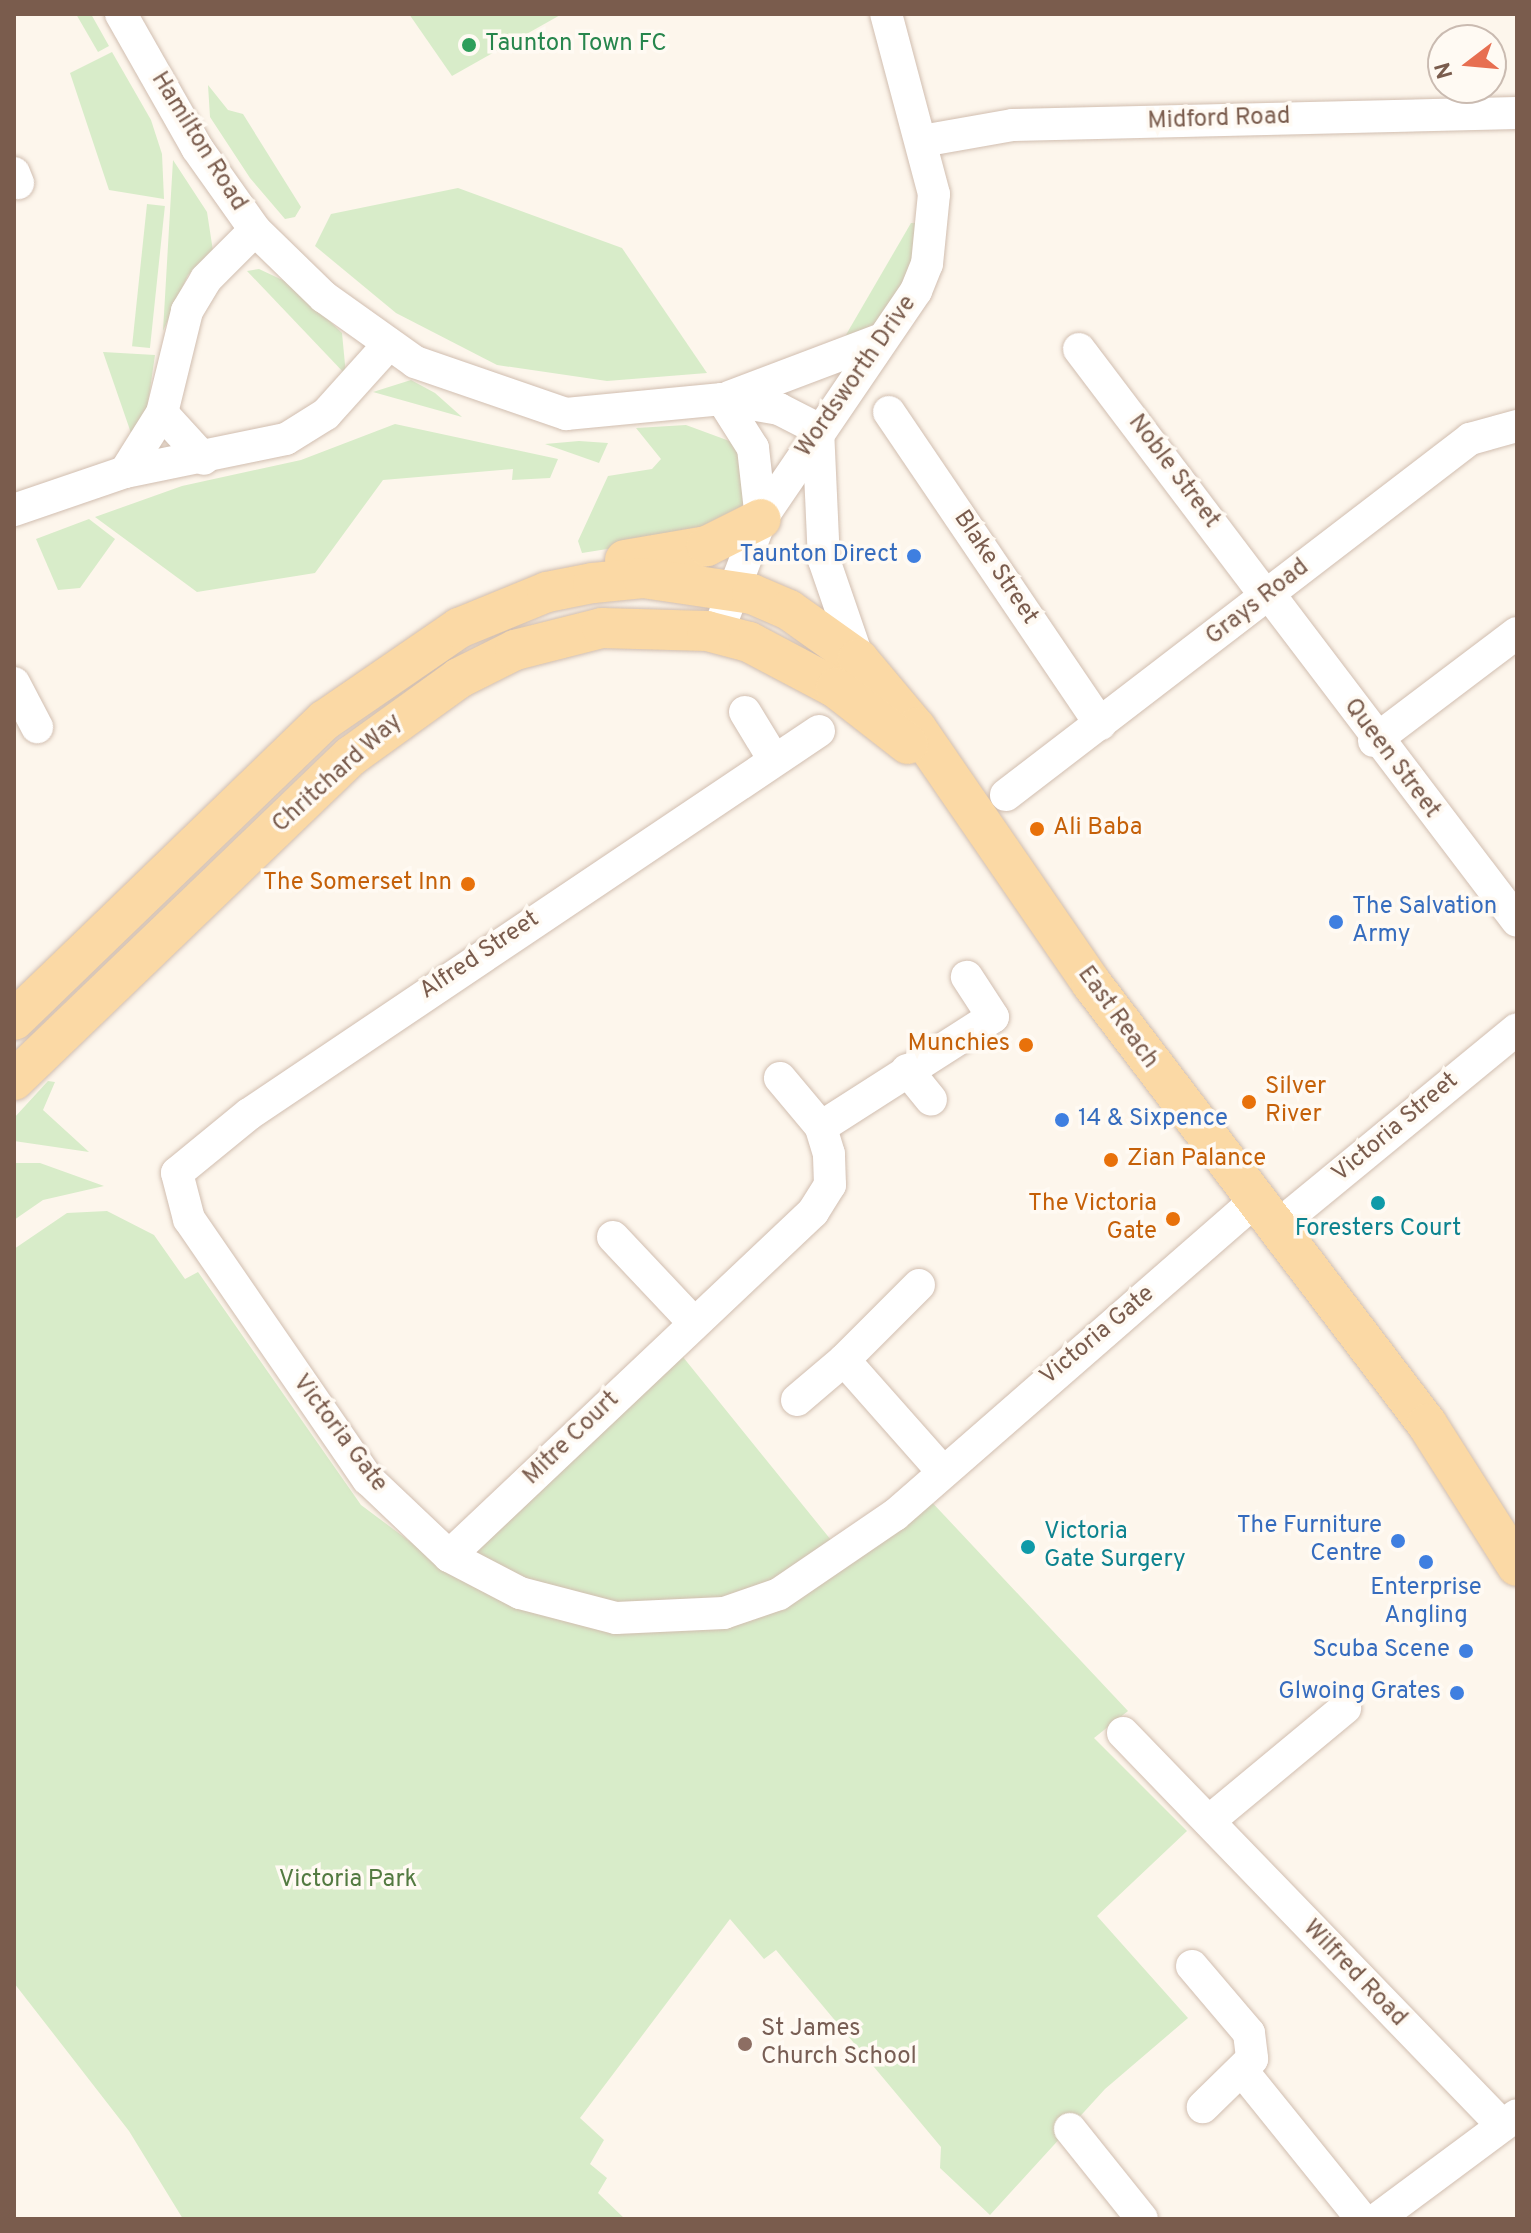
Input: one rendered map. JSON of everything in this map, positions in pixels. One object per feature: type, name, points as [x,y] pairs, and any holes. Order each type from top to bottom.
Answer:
[{"type":"main road","points":[[378,677],[414,631],[504,584],[579,565],[677,554],[761,519]]},
{"type":"main road","name":"Chritchard Way","points":[[14,1020],[378,677],[459,628],[547,592],[643,578],[731,587],[789,610],[858,659]]},
{"type":"main road","name":"Chritchard Way","points":[[14,1080],[351,756],[459,678],[555,635],[645,625],[717,634],[749,642],[836,688],[939,769]]},
{"type":"main road","name":"East Reach","points":[[858,659],[916,728],[939,769],[1264,1215],[1427,1424],[1517,1566]]},
{"type":"street","name":"Hamilton Road","points":[[121,14],[197,148],[255,230],[324,297],[389,344],[450,377],[566,414],[722,399],[881,340]]},
{"type":"street","name":"Wordsworth Drive","points":[[717,634],[731,587],[761,519],[818,429],[916,291],[935,232],[922,141],[886,14]]},
{"type":"street","name":"Midford Road","points":[[922,141],[1013,125],[1517,113]]},
{"type":"street","points":[[125,472],[162,413],[187,311],[206,279],[255,230]]},
{"type":"street","points":[[14,510],[125,472],[204,459],[286,439],[326,414],[389,344]]},
{"type":"street","name":"Noble Street","points":[[1079,349],[1268,595]]},
{"type":"street","name":"Hamilton Road","points":[[722,399],[779,409],[818,429]]},
{"type":"street","points":[[722,399],[753,448],[761,519]]},
{"type":"street","name":"Blake Street","points":[[889,412],[1100,724]]},
{"type":"street","points":[[162,413],[204,459]]},
{"type":"street","name":"Grays Road","points":[[1006,795],[1470,439],[1517,426]]},
{"type":"street","name":"East Reach","points":[[818,429],[824,560],[858,659]]},
{"type":"street","name":"Queen Street","points":[[1268,595],[1374,741],[1517,921]]},
{"type":"street","points":[[1374,741],[1517,633]]},
{"type":"street","points":[[14,683],[37,727]]},
{"type":"street","points":[[745,712],[773,758]]},
{"type":"street","name":"Alfred Street","points":[[190,1157],[773,758],[819,731]]},
{"type":"street","points":[[780,1078],[821,1127],[993,1017],[967,977]]},
{"type":"street","name":"Victoria Street","points":[[1264,1215],[1517,1029]]},
{"type":"street","points":[[907,1070],[931,1100]]},
{"type":"street","name":"Mitre Court","points":[[449,1556],[813,1212],[830,1185],[821,1127]]},
{"type":"street","name":"Victoria Gate","points":[[190,1157],[176,1191],[189,1219],[368,1479],[449,1556],[520,1593],[578,1612],[659,1621],[724,1613],[779,1594],[839,1555],[1264,1215]]},
{"type":"street","points":[[613,1237],[694,1323]]},
{"type":"street","points":[[797,1400],[844,1360],[919,1285]]},
{"type":"street","points":[[844,1360],[943,1472]]},
{"type":"street","points":[[1209,1821],[1345,1708]]},
{"type":"street","name":"Wilfred Road","points":[[1123,1733],[1510,2120]]},
{"type":"street","points":[[1192,1966],[1249,2033],[1252,2059],[1244,2073],[1203,2107]]},
{"type":"street","points":[[1244,2073],[1362,2219]]},
{"type":"street","points":[[1377,2219],[1510,2120]]},
{"type":"street","points":[[1070,2129],[1142,2219]]},
{"type":"green space","points":[[76,14],[91,14],[109,46],[98,52]]},
{"type":"green space","name":"Taunton Town FC","points":[[409,14],[562,14],[452,76]]},
{"type":"green space","points":[[112,52],[151,120],[162,154],[164,199],[109,190],[70,73]]},
{"type":"green space","points":[[208,85],[228,110],[243,114],[301,207],[295,217],[285,219],[250,178],[210,117]]},
{"type":"green space","points":[[173,160],[207,212],[213,251],[188,275],[163,331]]},
{"type":"green space","points":[[458,188],[622,248],[707,373],[607,381],[497,365],[396,313],[315,246],[331,214]]},
{"type":"green space","points":[[147,204],[165,206],[150,348],[132,346]]},
{"type":"green space","points":[[911,223],[923,223],[905,285],[871,329],[836,352]]},
{"type":"green space","points":[[259,269],[291,284],[342,333],[346,375],[247,271]]},
{"type":"green space","points":[[103,352],[155,355],[147,410],[131,433]]},
{"type":"green space","points":[[411,380],[435,393],[462,417],[373,392]]},
{"type":"green space","points":[[395,424],[558,459],[550,478],[512,480],[513,469],[383,480],[315,573],[197,592],[95,517],[182,486],[301,460]]},
{"type":"green space","points":[[686,425],[743,446],[750,495],[738,515],[720,531],[582,553],[578,541],[608,476],[652,469],[661,459],[636,428]]},
{"type":"green space","points":[[579,441],[608,443],[599,463],[545,444]]},
{"type":"green space","points":[[89,519],[115,539],[80,588],[58,590],[36,539]]},
{"type":"green space","points":[[48,1081],[55,1082],[43,1110],[89,1152],[14,1141],[14,1118]]},
{"type":"green space","points":[[14,1163],[40,1163],[104,1186],[43,1200],[14,1220]]},
{"type":"green space","name":"Victoria Park","points":[[107,1211],[154,1235],[185,1279],[198,1272],[361,1505],[452,1573],[683,1357],[848,1561],[927,1497],[1128,1711],[1094,1738],[1187,1831],[1097,1916],[1188,2018],[1105,2089],[990,2215],[940,2168],[941,2147],[776,1950],[764,1959],[730,1919],[580,2118],[604,2140],[590,2164],[607,2178],[598,2193],[625,2219],[183,2219],[129,2131],[14,1983],[14,1249],[67,1213]]},
{"type":"place","name":"Taunton Town FC","points":[[469,45]]},
{"type":"place","name":"Taunton Direct","points":[[914,556]]},
{"type":"place","name":"Ali Baba","points":[[1037,829]]},
{"type":"place","name":"The Somerset Inn","points":[[468,884]]},
{"type":"place","name":"The Salvation Army","points":[[1336,922]]},
{"type":"place","name":"Munchies","points":[[1026,1045]]},
{"type":"place","name":"Silver River","points":[[1249,1102]]},
{"type":"place","name":"14 & Sixpence","points":[[1062,1120]]},
{"type":"place","name":"Zian Palance","points":[[1111,1160]]},
{"type":"place","name":"Foresters Court","points":[[1378,1203]]},
{"type":"place","name":"The Victoria Gate","points":[[1173,1219]]},
{"type":"place","name":"The Furniture Centre","points":[[1398,1541]]},
{"type":"place","name":"Victoria Gate Surgery","points":[[1028,1547]]},
{"type":"place","name":"Enterprise Angling","points":[[1426,1562]]},
{"type":"place","name":"Scuba Scene","points":[[1466,1651]]},
{"type":"place","name":"Glwoing Grates","points":[[1457,1693]]},
{"type":"place","name":"St James Church School","points":[[745,2044]]}]
